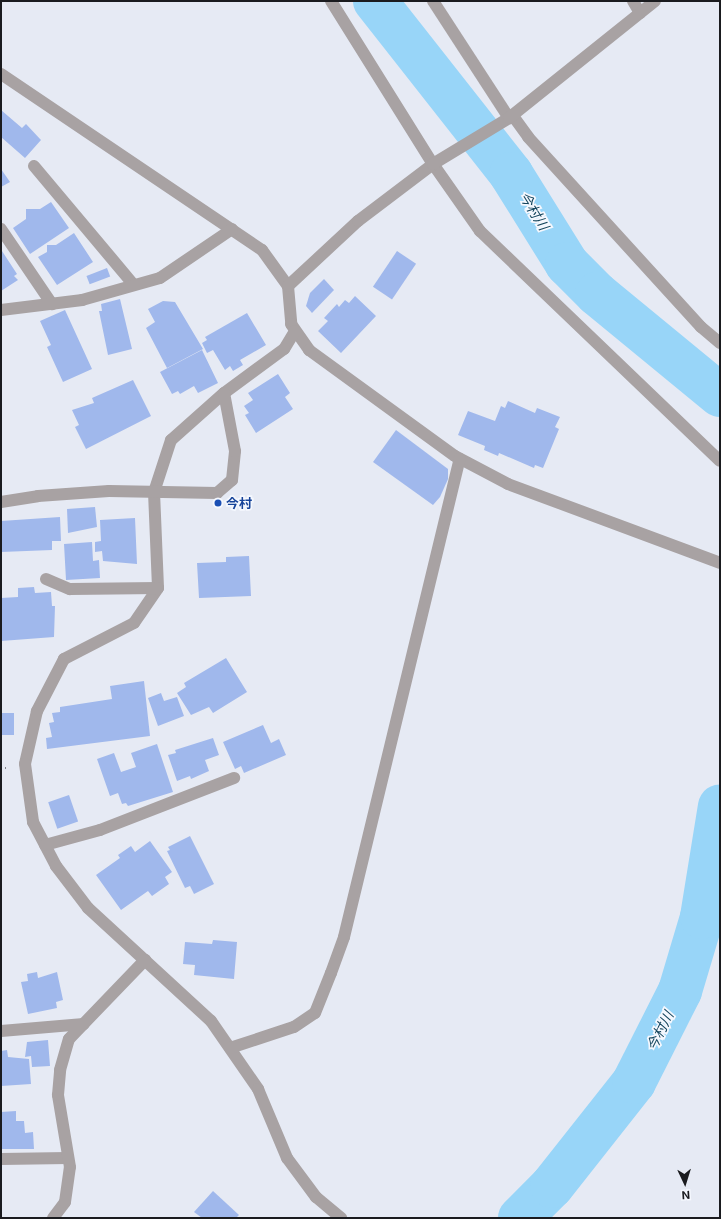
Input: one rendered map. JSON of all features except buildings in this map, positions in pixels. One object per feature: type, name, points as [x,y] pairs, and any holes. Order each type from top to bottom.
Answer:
[{"type":"street","points":[[331,1],[433,164],[480,231],[720,461]]},
{"type":"street","points":[[433,1],[511,117],[701,327],[720,343]]},
{"type":"street","points":[[633,1],[640,13]]},
{"type":"street","points":[[288,286],[358,221],[433,164],[445,160],[511,117],[655,1]]},
{"type":"street","points":[[1,74],[262,250],[288,286],[291,324],[309,350],[460,459],[508,484],[720,563]]},
{"type":"street","points":[[34,166],[134,285]]},
{"type":"street","points":[[1,229],[52,304]]},
{"type":"street","points":[[1,310],[82,300],[160,278],[232,229]]},
{"type":"street","points":[[296,331],[284,349],[224,393],[171,440],[154,492],[158,588],[134,623],[64,659],[37,711],[25,764],[33,822],[56,866],[88,908],[211,1021],[258,1089],[287,1158],[316,1197],[341,1218]]},
{"type":"street","points":[[1,502],[62,494],[217,492],[232,480],[235,451],[224,393]]},
{"type":"street","points":[[230,1048],[294,1027],[315,1013],[332,973],[344,937],[460,459]]},
{"type":"street","points":[[46,579],[70,589],[158,588]]},
{"type":"street","points":[[45,845],[100,830],[234,778]]},
{"type":"street","points":[[53,1218],[65,1202],[68,1158],[58,1095],[60,1070],[69,1039],[145,960]]},
{"type":"street","points":[[1,1031],[84,1024]]},
{"type":"street","points":[[1,1159],[68,1158]]},
{"type":"waterway","name":"今村川","points":[[375,1],[511,174],[567,264],[597,294],[720,395]]},
{"type":"waterway","name":"今村川","points":[[520,1218],[552,1186],[634,1082],[680,991],[702,917],[720,806]]},
{"type":"place","name":"今村","points":[[218,503]]}]
